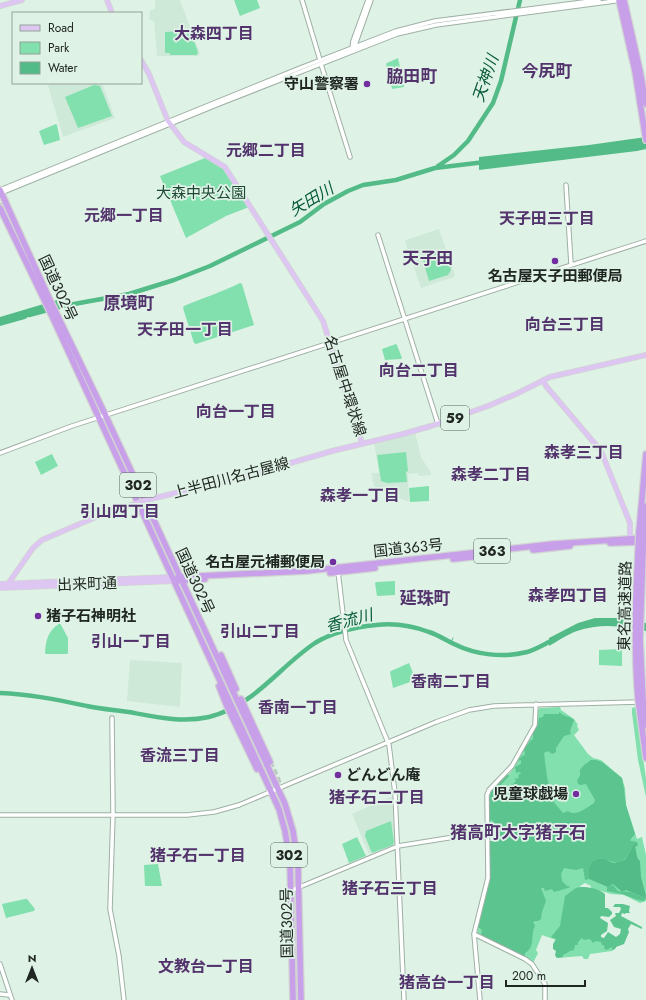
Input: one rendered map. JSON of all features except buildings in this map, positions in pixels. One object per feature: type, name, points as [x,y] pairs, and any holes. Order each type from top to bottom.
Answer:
[{"type":"highway","points":[[617,0],[635,71],[646,140]]},
{"type":"highway","points":[[624,0],[646,104]]},
{"type":"highway","name":"国道302号","points":[[0,191],[198,616],[215,644],[250,729],[287,805],[299,857],[298,887],[301,906],[301,1000]]},
{"type":"highway","name":"国道302号","points":[[0,208],[62,338],[211,662],[237,722],[271,790],[279,810],[287,838],[290,860],[293,1000]]},
{"type":"highway","name":"東名高速道路","points":[[643,534],[646,454]]},
{"type":"highway","name":"東名高速道路","points":[[646,506],[640,553],[638,608],[638,639],[646,758]]},
{"type":"highway","name":"国道363号","points":[[630,541],[643,534]]},
{"type":"highway","name":"国道363号","points":[[173,579],[338,570],[554,544],[630,541],[646,542]]},
{"type":"highway","points":[[220,659],[230,670],[238,693],[272,762],[271,773]]},
{"type":"highway","name":"東名高速道路","points":[[642,703],[646,725]]},
{"type":"highway","points":[[237,722],[256,770]]},
{"type":"main road","points":[[0,6],[22,0]]},
{"type":"main road","points":[[107,0],[112,12]]},
{"type":"main road","name":"名古屋中環状線","points":[[142,62],[149,74],[169,123],[184,142],[225,167],[323,321],[362,443],[403,434],[438,424],[502,400],[543,380]]},
{"type":"main road","points":[[630,541],[630,523],[601,451],[546,386],[543,380],[560,374],[646,355]]},
{"type":"main road","name":"上半田川名古屋線","points":[[8,584],[28,553],[42,540],[110,511],[146,500],[253,474],[362,443]]},
{"type":"main road","name":"出来町通","points":[[0,584],[173,579]]},
{"type":"main road","name":"出来町通","points":[[0,588],[173,579]]},
{"type":"street","points":[[302,0],[350,157]]},
{"type":"street","points":[[352,50],[353,41],[368,0]]},
{"type":"street","points":[[352,50],[371,0]]},
{"type":"street","points":[[576,5],[599,0]]},
{"type":"street","points":[[0,191],[320,62],[417,28],[520,12],[617,0]]},
{"type":"street","points":[[566,185],[571,264]]},
{"type":"street","points":[[378,235],[438,424]]},
{"type":"street","points":[[0,453],[105,415],[646,241]]},
{"type":"street","points":[[338,570],[345,623],[345,637],[388,743],[395,793],[404,1000]]},
{"type":"street","points":[[0,814],[202,814],[238,805],[271,790],[469,710],[494,706],[536,704],[642,703]]},
{"type":"street","points":[[480,1000],[474,934],[488,878],[487,795],[489,790],[512,766],[535,725],[536,704]]},
{"type":"street","points":[[112,718],[113,814],[110,909],[119,956],[124,1000]]},
{"type":"street","points":[[290,891],[398,846],[448,838],[487,835]]},
{"type":"street","points":[[474,934],[525,959],[532,964],[545,984],[545,1000]]},
{"type":"street","points":[[0,964],[9,995],[12,1000]]},
{"type":"street","points":[[0,994],[9,995]]},
{"type":"shaded area","points":[[155,0],[180,0],[200,54],[198,56],[157,56],[154,21],[149,20],[150,10],[155,9]]},
{"type":"shaded area","points":[[49,84],[102,84],[115,118],[63,137],[48,86]]},
{"type":"shaded area","points":[[439,229],[455,275],[454,277],[421,288],[405,241]]},
{"type":"shaded area","points":[[415,432],[421,457],[432,475],[419,476],[418,473],[408,474],[409,502],[375,490],[371,473],[379,473],[374,442]]},
{"type":"shaded area","points":[[130,660],[182,663],[179,707],[127,701]]},
{"type":"shaded area","points":[[559,712],[574,720],[570,731],[571,734],[564,736],[556,748],[556,752],[552,754],[548,751],[544,753],[547,777],[553,801],[563,813],[568,811],[571,813],[578,812],[594,803],[595,800],[586,784],[578,784],[577,780],[580,776],[580,770],[584,765],[591,760],[602,762],[622,778],[626,805],[635,834],[630,840],[637,842],[638,845],[637,846],[637,844],[634,844],[625,859],[622,861],[613,862],[605,859],[597,859],[593,861],[588,870],[589,879],[585,880],[583,868],[576,870],[564,868],[561,874],[562,881],[570,887],[554,892],[552,889],[545,891],[544,888],[541,888],[546,901],[541,919],[533,922],[535,926],[532,944],[525,953],[525,957],[481,935],[482,931],[478,928],[489,884],[489,841],[494,841],[494,832],[489,831],[488,828],[493,830],[492,820],[489,821],[489,799],[496,786],[508,774],[509,776],[498,788],[503,794],[516,781],[514,778],[518,779],[519,774],[521,774],[520,772],[516,773],[515,767],[521,764],[521,760],[517,761],[525,755],[524,748],[533,739],[533,733],[539,718],[543,717],[544,714],[559,714]]},
{"type":"shaded area","points":[[390,797],[394,798],[394,820],[392,821],[395,824],[395,843],[369,854],[352,814]]},
{"type":"shaded area","points":[[613,885],[618,891],[625,891],[640,896],[646,896],[646,898],[644,901],[638,900],[622,894],[607,891],[607,887]]},
{"type":"shaded area","points":[[576,888],[593,888],[605,894],[605,908],[608,908],[612,914],[609,917],[601,916],[600,918],[608,923],[607,931],[601,935],[601,937],[604,938],[608,932],[616,937],[620,934],[621,929],[614,927],[610,920],[616,916],[615,913],[619,913],[621,909],[620,907],[613,907],[615,904],[630,906],[630,913],[622,913],[621,916],[642,927],[642,929],[631,924],[624,944],[612,950],[612,947],[606,950],[604,948],[605,946],[602,945],[601,942],[596,941],[593,943],[590,939],[584,940],[582,938],[578,942],[578,945],[575,945],[574,950],[563,955],[563,957],[557,958],[555,955],[556,951],[553,949],[553,944],[556,939],[551,937],[560,926],[565,896]]},
{"type":"green space","points":[[234,0],[257,0],[260,8],[240,16]]},
{"type":"green space","points":[[187,31],[188,34],[191,33],[198,52],[197,55],[170,55],[170,53],[165,53],[165,32]]},
{"type":"green space","points":[[398,58],[404,87],[392,89],[386,64]]},
{"type":"green space","points":[[94,85],[100,86],[112,116],[78,128],[65,97]]},
{"type":"green space","points":[[56,124],[60,140],[44,145],[39,131]]},
{"type":"green space","name":"大森中央公園","points":[[205,158],[225,170],[249,207],[226,216],[186,238],[160,176]]},
{"type":"green space","points":[[445,250],[451,270],[448,275],[429,281],[422,257]]},
{"type":"green space","points":[[240,283],[242,284],[254,325],[196,344],[194,343],[183,308],[184,306]]},
{"type":"green space","points":[[396,344],[402,358],[385,360],[382,349]]},
{"type":"green space","points":[[406,452],[408,471],[406,472],[407,482],[387,483],[381,481],[377,455]]},
{"type":"green space","points":[[52,454],[58,466],[41,475],[35,462]]},
{"type":"green space","points":[[429,486],[429,501],[410,502],[409,488]]},
{"type":"green space","points":[[395,581],[395,595],[377,596],[376,582]]},
{"type":"green space","points":[[60,623],[68,638],[68,653],[46,654],[45,648],[48,636],[50,632]]},
{"type":"green space","points":[[622,649],[622,666],[599,665],[599,650]]},
{"type":"green space","points":[[409,663],[416,680],[393,688],[390,672]]},
{"type":"green space","points":[[560,707],[561,710],[574,719],[578,725],[579,730],[574,735],[588,754],[593,758],[601,760],[622,778],[625,788],[626,805],[637,839],[642,837],[646,855],[646,901],[640,903],[624,895],[611,894],[591,888],[591,886],[585,883],[580,886],[588,930],[615,947],[615,949],[612,951],[590,954],[588,959],[584,959],[582,956],[557,958],[555,955],[557,952],[556,940],[542,935],[536,950],[538,953],[533,963],[477,933],[488,884],[494,841],[494,831],[488,831],[489,796],[493,788],[511,772],[537,723],[538,710],[540,708]]},
{"type":"green space","points":[[636,707],[646,779],[646,797],[638,760],[632,713],[632,708]]},
{"type":"green space","points":[[391,821],[394,842],[393,845],[372,853],[365,836],[366,831]]},
{"type":"green space","points":[[357,837],[366,856],[349,863],[342,844]]},
{"type":"green space","points":[[158,864],[162,886],[145,886],[144,865]]},
{"type":"green space","points":[[27,899],[35,909],[34,911],[6,918],[2,904]]},
{"type":"water","points":[[646,137],[646,149],[637,151],[479,170],[479,157]]},
{"type":"water","points":[[57,300],[58,305],[38,311],[25,319],[0,326],[0,317]]},
{"type":"water","points":[[595,618],[620,618],[646,623],[646,631],[612,626],[586,628],[574,632],[549,646],[549,638],[578,623]]},
{"type":"water","points":[[634,844],[637,844],[635,847],[637,857],[640,861],[641,877],[646,896],[643,897],[626,890],[622,892],[613,884],[608,887],[589,879],[588,870],[593,861],[597,859],[605,859],[614,863],[623,860],[627,857]]},
{"type":"waterway","name":"天神川","points":[[438,166],[454,155],[468,141],[493,103],[501,81],[520,0]]},
{"type":"waterway","name":"矢田川","points":[[29,315],[63,306],[129,294],[174,280],[210,266],[300,222],[324,204],[363,185],[396,180],[435,168],[485,162]]},
{"type":"waterway","name":"香流川","points":[[0,693],[44,698],[97,708],[159,717],[199,719],[225,712],[239,704],[253,695],[315,643],[329,636],[352,629],[383,624],[410,627],[432,633],[471,651],[499,655],[527,652],[555,639]]},
{"type":"waterway","name":"香流川","points":[[451,642],[453,638]]},
{"type":"tunnel","points":[[0,203],[4,212]]},
{"type":"tunnel","points":[[89,388],[209,647]]},
{"type":"tunnel","points":[[270,762],[278,780],[280,790]]},
{"type":"tunnel","points":[[278,794],[290,829],[294,858],[297,1000]]},
{"type":"place","name":"守山警察署","points":[[367,84]]},
{"type":"place","name":"名古屋天子田郵便局","points":[[555,261]]},
{"type":"place","name":"名古屋元補郵便局","points":[[333,562]]},
{"type":"place","name":"猪子石神明社","points":[[38,616]]},
{"type":"place","name":"どんどん庵","points":[[338,775]]},
{"type":"place","name":"児童球戯場","points":[[576,794]]},
{"type":"district","name":"大森四丁目","points":[[214,33]]},
{"type":"district","name":"今尻町","points":[[547,71]]},
{"type":"district","name":"脇田町","points":[[412,76]]},
{"type":"district","name":"元郷二丁目","points":[[266,150]]},
{"type":"district","name":"元郷一丁目","points":[[124,215]]},
{"type":"district","name":"天子田三丁目","points":[[547,218]]},
{"type":"district","name":"天子田","points":[[428,258]]},
{"type":"district","name":"原境町","points":[[129,303]]},
{"type":"district","name":"向台三丁目","points":[[565,324]]},
{"type":"district","name":"天子田一丁目","points":[[185,329]]},
{"type":"district","name":"向台二丁目","points":[[419,370]]},
{"type":"district","name":"向台一丁目","points":[[236,411]]},
{"type":"district","name":"森孝三丁目","points":[[584,452]]},
{"type":"district","name":"森孝二丁目","points":[[491,474]]},
{"type":"district","name":"森孝一丁目","points":[[360,495]]},
{"type":"district","name":"引山四丁目","points":[[120,511]]},
{"type":"district","name":"森孝四丁目","points":[[568,595]]},
{"type":"district","name":"延珠町","points":[[425,598]]},
{"type":"district","name":"引山二丁目","points":[[260,631]]},
{"type":"district","name":"引山一丁目","points":[[131,641]]},
{"type":"district","name":"香南二丁目","points":[[451,681]]},
{"type":"district","name":"香南一丁目","points":[[298,707]]},
{"type":"district","name":"香流三丁目","points":[[180,755]]},
{"type":"district","name":"猪子石二丁目","points":[[377,797]]},
{"type":"district","name":"猪高町大字猪子石","points":[[518,832]]},
{"type":"district","name":"猪子石一丁目","points":[[198,855]]},
{"type":"district","name":"猪子石三丁目","points":[[390,888]]},
{"type":"district","name":"文教台一丁目","points":[[206,966]]},
{"type":"district","name":"猪高台一丁目","points":[[447,982]]}]
